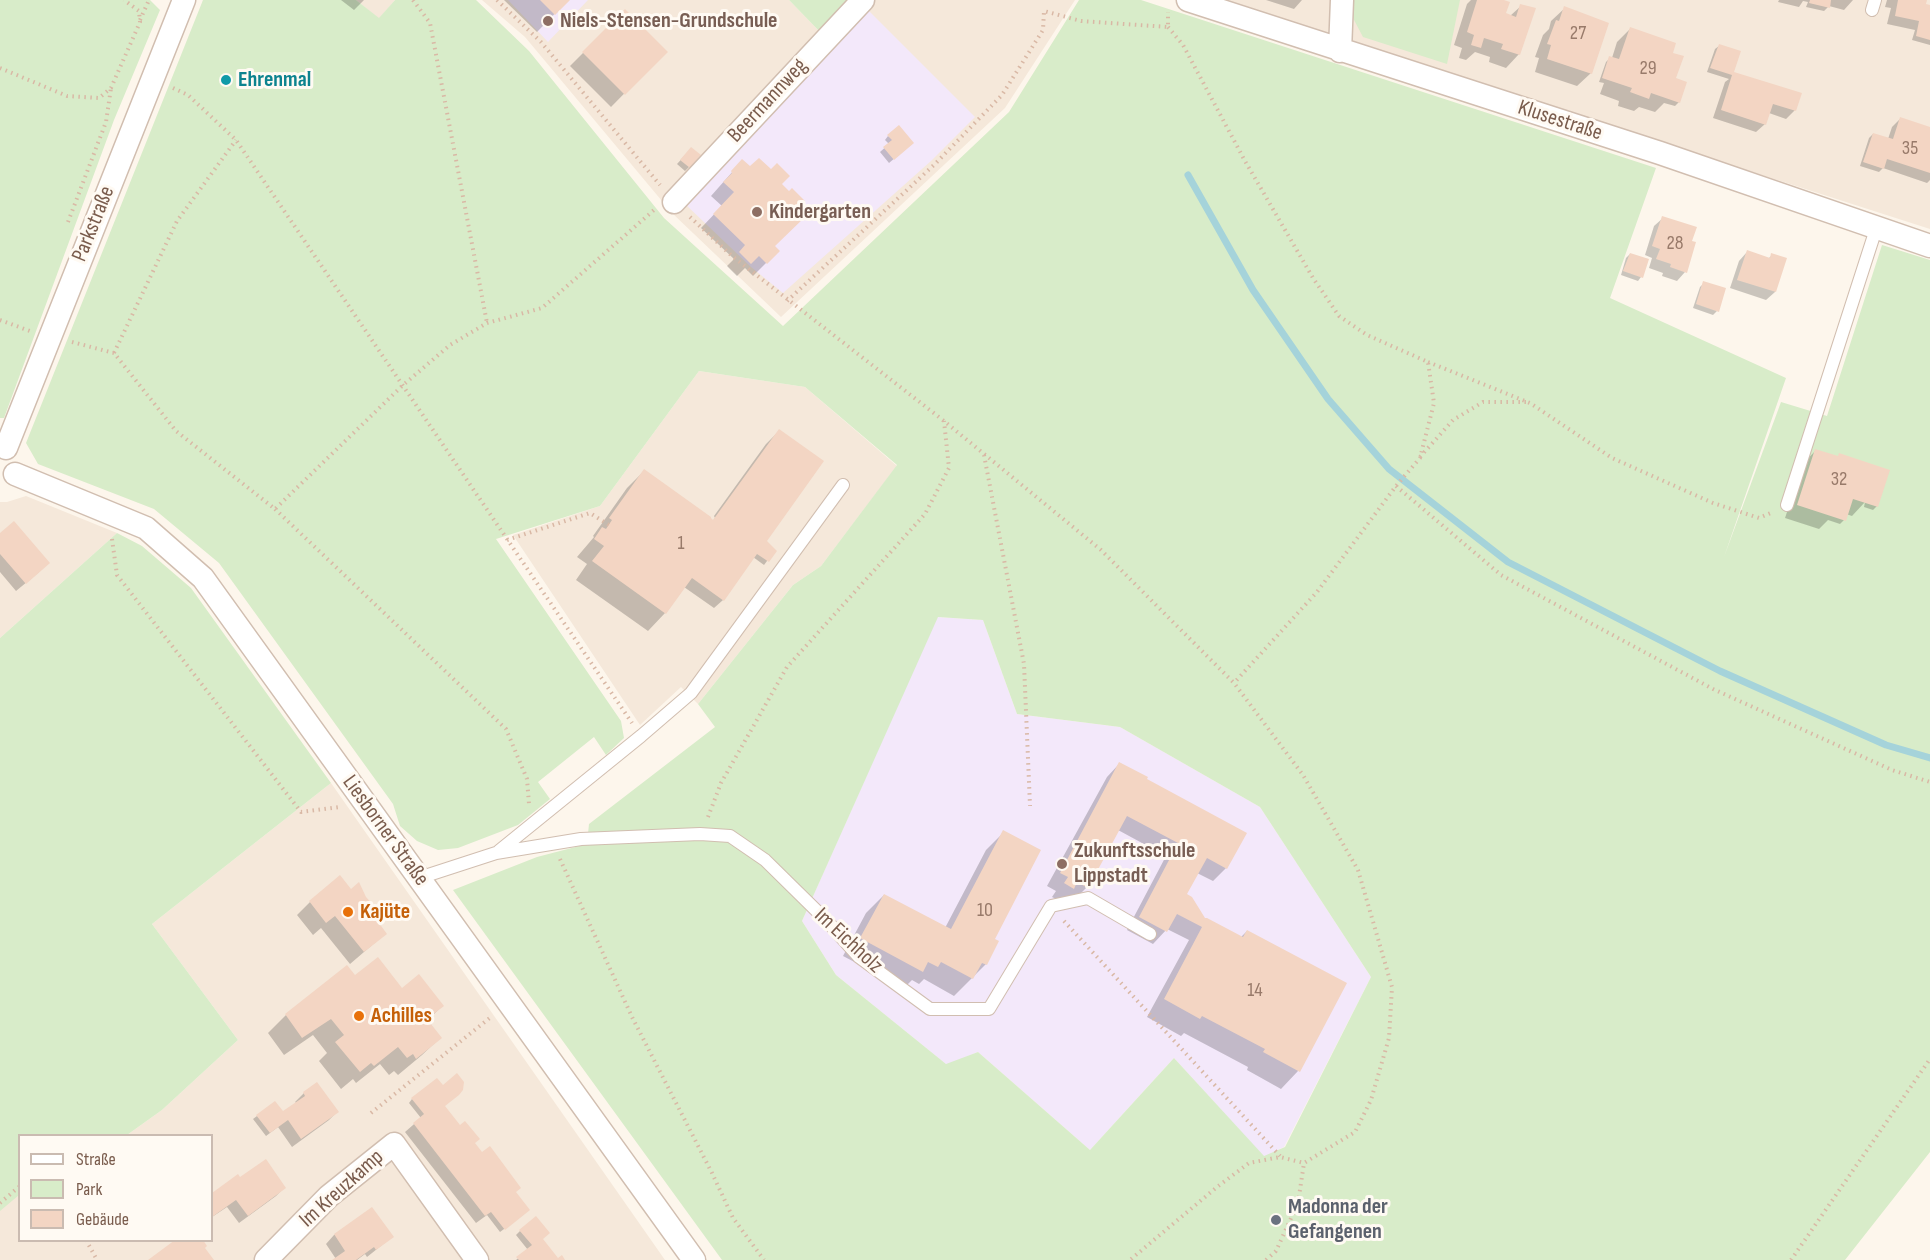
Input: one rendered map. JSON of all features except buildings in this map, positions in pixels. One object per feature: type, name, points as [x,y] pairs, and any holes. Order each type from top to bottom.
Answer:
[{"type":"street","name":"Parkstraße","points":[[3,448],[184,0]]},
{"type":"street","name":"Beermannweg","points":[[674,202],[863,0]]},
{"type":"street","points":[[1340,51],[1342,0]]},
{"type":"street","name":"Klusestraße","points":[[1178,4],[1340,51],[1660,153],[1930,246]]},
{"type":"street","points":[[3,448],[15,457],[17,469],[8,479]]},
{"type":"street","name":"Liesborner Straße","points":[[8,479],[108,511],[146,528],[203,578],[694,1260]]},
{"type":"street","name":"Im Kreuzkamp","points":[[266,1260],[329,1196],[394,1143],[477,1260]]},
{"type":"lane","points":[[1787,505],[1876,229]]},
{"type":"lane","name":"Im Eichholz","points":[[496,853],[691,693],[843,485]]},
{"type":"lane","name":"Im Eichholz","points":[[419,879],[496,853],[550,843],[581,839],[700,834],[730,836],[765,860],[827,921],[859,957],[930,1009],[989,1009],[1051,906]]},
{"type":"lane","points":[[1051,906],[1088,898],[1150,934]]},
{"type":"path","points":[[124,0],[139,11],[140,20]]},
{"type":"path","points":[[0,68],[67,96],[99,98],[111,88],[149,0]]},
{"type":"path","points":[[413,0],[430,23],[487,323]]},
{"type":"path","points":[[497,0],[541,42],[674,202],[732,256],[944,421],[1101,550],[1234,683],[1303,775],[1358,870],[1392,987],[1389,1038],[1371,1100],[1355,1132],[1304,1163],[1280,1157],[1249,1163],[1131,1260]]},
{"type":"path","points":[[1168,27],[1178,4]]},
{"type":"path","points":[[787,300],[935,164],[1002,95],[1043,30],[1044,11],[1081,21],[1168,27],[1183,45],[1262,190],[1313,278],[1339,316],[1367,335],[1530,402],[1612,458],[1713,503],[1760,518],[1787,505]]},
{"type":"path","points":[[152,79],[188,94],[236,140],[641,736]]},
{"type":"path","points":[[114,352],[177,221],[236,140]]},
{"type":"path","points":[[275,509],[402,386],[450,345],[487,323],[542,308],[652,211],[674,202]]},
{"type":"path","points":[[0,320],[50,336],[114,352],[176,431],[275,509],[506,729],[527,779],[532,825]]},
{"type":"path","points":[[1420,458],[1434,403],[1428,362]]},
{"type":"path","points":[[1234,683],[1317,592],[1396,486],[1453,420],[1483,402],[1530,402]]},
{"type":"path","points":[[700,834],[721,783],[787,667],[925,514],[950,468],[944,421]]},
{"type":"path","points":[[984,454],[1024,664],[1030,806]]},
{"type":"path","points":[[1396,486],[1501,575],[1713,689],[1892,770],[1930,782]]},
{"type":"path","points":[[108,511],[117,575],[301,812],[365,804]]},
{"type":"path","points":[[507,540],[590,513],[609,525]]},
{"type":"path","points":[[550,843],[564,865],[632,1017],[734,1218],[764,1260]]},
{"type":"path","points":[[1051,906],[1280,1157]]},
{"type":"path","points":[[371,1113],[508,1003]]},
{"type":"path","points":[[1791,1260],[1930,1059]]},
{"type":"path","points":[[1266,1260],[1276,1251],[1298,1203],[1304,1163]]},
{"type":"path","points":[[0,1203],[18,1188]]},
{"type":"path","points":[[87,1242],[97,1260]]},
{"type":"shaded area","points":[[356,0],[395,0],[379,19]]},
{"type":"shaded area","points":[[482,0],[789,0],[821,33],[852,0],[1075,0],[1005,108],[781,317],[672,213],[525,37]]},
{"type":"shaded area","name":"Niels-Stensen-Grundschule","points":[[508,0],[588,0],[548,42]]},
{"type":"shaded area","points":[[1214,0],[1930,0],[1930,229],[1681,149]]},
{"type":"shaded area","points":[[866,8],[975,117],[931,161],[783,293],[751,267],[684,203]]},
{"type":"shaded area","points":[[699,371],[805,387],[897,466],[821,566],[793,585],[698,704],[681,687],[640,725],[513,535],[600,506]]},
{"type":"shaded area","points":[[26,496],[117,533],[0,638],[0,502]]},
{"type":"shaded area","name":"Zukunftsschule Lippstadt","points":[[937,617],[983,620],[1017,714],[1120,727],[1260,807],[1371,977],[1284,1147],[1264,1157],[1174,1058],[1090,1150],[978,1052],[947,1065],[836,975],[802,921]]},
{"type":"shaded area","points":[[331,783],[665,1260],[0,1260],[0,1095],[19,1134],[18,1242],[213,1242],[213,1134],[128,1134],[162,1110],[238,1040],[152,924]]},
{"type":"green space","points":[[0,0],[150,0],[160,10],[114,120],[4,418],[0,418]]},
{"type":"green space","points":[[203,0],[356,0],[379,18],[395,0],[476,0],[529,51],[664,218],[783,326],[1009,112],[1079,0],[1141,0],[1656,168],[1610,298],[1786,378],[1724,557],[1781,402],[1827,416],[1882,245],[1930,260],[1930,1152],[1845,1260],[722,1260],[453,890],[537,857],[587,844],[589,824],[715,727],[698,704],[793,585],[821,566],[897,465],[805,387],[699,371],[600,506],[496,539],[621,721],[624,738],[606,755],[594,737],[538,782],[550,799],[518,825],[458,848],[438,850],[417,841],[400,826],[393,804],[219,563],[154,509],[38,464],[26,443]],"holes":[[[938,617],[983,620],[1017,714],[1120,727],[1260,807],[1371,977],[1285,1147],[1264,1156],[1174,1058],[1090,1150],[978,1052],[946,1064],[836,975],[802,921]]]},
{"type":"green space","points":[[789,0],[852,0],[821,33]]},
{"type":"green space","points":[[1354,0],[1460,0],[1447,64],[1363,37],[1353,18]]},
{"type":"green space","points":[[117,533],[142,546],[191,588],[331,783],[152,924],[238,1040],[162,1110],[128,1134],[18,1134],[18,1196],[0,1211],[0,638]]},
{"type":"waterway","points":[[1188,175],[1253,290],[1328,399],[1389,469],[1508,562],[1720,671],[1886,745],[1930,758]]},
{"type":"place","name":"Niels-Stensen-Grundschule","points":[[548,21]]},
{"type":"place","name":"Ehrenmal","points":[[226,80]]},
{"type":"place","name":"Kindergarten","points":[[757,212]]},
{"type":"place","name":"Zukunftsschule Lippstadt","points":[[1062,864]]},
{"type":"place","name":"Kajüte","points":[[348,912]]},
{"type":"place","name":"Achilles","points":[[359,1016]]},
{"type":"place","name":"Madonna der Gefangenen","points":[[1276,1220]]}]
